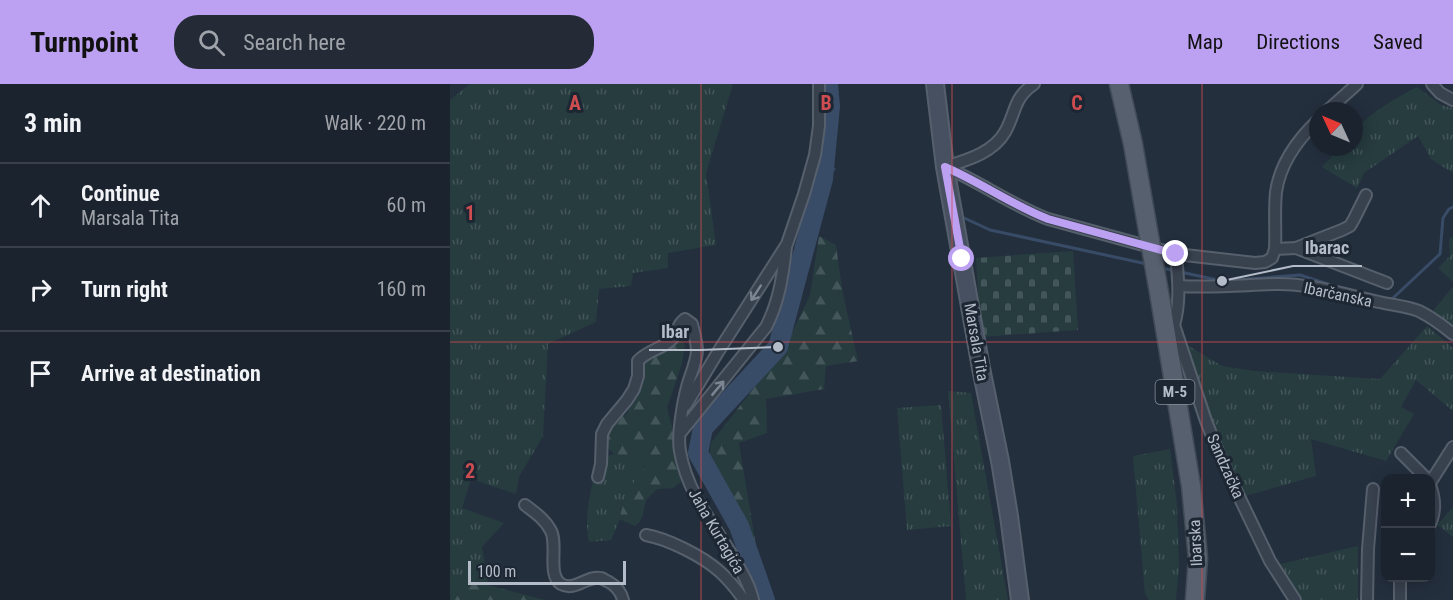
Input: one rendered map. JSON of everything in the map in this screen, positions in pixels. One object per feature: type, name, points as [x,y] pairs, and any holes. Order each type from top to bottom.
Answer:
[{"type":"main road","name":"M-5","points":[[1119,84],[1133,144],[1160,298],[1169,325]]},
{"type":"main road","name":"Ibarska","points":[[1169,325],[1177,407],[1191,486],[1198,558],[1195,600]]},
{"type":"street","points":[[680,432],[766,327],[774,312],[787,243],[815,155],[819,126],[819,84]]},
{"type":"street","name":"Marsala Tita","points":[[935,84],[945,167],[1000,461],[1020,600]]},
{"type":"street","points":[[945,167],[988,150],[1005,133],[1021,95],[1034,84]]},
{"type":"street","points":[[1337,102],[1356,84]]},
{"type":"street","points":[[1432,84],[1440,93],[1453,100]]},
{"type":"street","points":[[945,167],[967,176],[1048,219],[1176,259],[1265,262],[1272,258],[1275,249],[1276,192],[1284,166],[1302,135],[1309,128]]},
{"type":"street","points":[[1275,249],[1296,248],[1350,226],[1366,195]]},
{"type":"street","points":[[682,413],[787,243]]},
{"type":"street","points":[[1296,248],[1387,283]]},
{"type":"street","points":[[1169,325],[1176,316],[1179,281],[1176,259]]},
{"type":"street","name":"Ibarčanska","points":[[1179,281],[1206,288],[1276,284],[1308,285],[1385,304],[1407,306],[1441,324],[1453,334]]},
{"type":"street","name":"Jaha Kurtagića","points":[[598,477],[602,434],[634,389],[638,376],[638,361],[672,340],[681,321],[685,319],[692,324],[697,353],[682,413],[680,449],[687,477],[701,506],[740,568],[753,600]]},
{"type":"street","name":"Sandzačka","points":[[1169,325],[1221,459],[1270,561],[1295,600]]},
{"type":"street","points":[[1435,477],[1453,447]]},
{"type":"street","points":[[1401,453],[1422,474]]},
{"type":"street","points":[[1367,600],[1367,558],[1373,489]]},
{"type":"street","points":[[525,505],[542,518],[551,531],[554,541],[556,580],[563,585],[573,586],[600,578],[614,585],[623,600]]},
{"type":"street","points":[[646,535],[665,540],[710,564],[744,600]]},
{"type":"street","points":[[1400,582],[1400,600]]},
{"type":"green space","points":[[470,84],[733,84],[706,173],[716,245],[668,253],[668,268],[633,273],[631,286],[599,289],[596,322],[548,344],[543,436],[519,477],[516,494],[471,479],[462,508],[504,523],[482,547],[488,585],[450,575],[450,100]]},
{"type":"green space","points":[[1417,87],[1441,105],[1453,108],[1453,173],[1431,159],[1418,136],[1364,173],[1357,188],[1322,167],[1332,156],[1363,156],[1363,123],[1391,101]]},
{"type":"green space","points":[[819,236],[836,245],[842,289],[858,361],[826,366],[824,389],[766,399],[767,433],[739,443],[757,552],[709,459],[711,443],[785,348],[810,295]]},
{"type":"green space","points":[[1453,236],[1453,282],[1438,268],[1450,256],[1449,239]]},
{"type":"green space","points":[[1073,251],[1078,330],[981,337],[976,258]]},
{"type":"green space","points":[[1453,287],[1453,334],[1430,314]]},
{"type":"green space","points":[[1427,326],[1453,348],[1453,411],[1416,380],[1401,407],[1414,414],[1386,461],[1311,439],[1316,476],[1245,496],[1218,435],[1184,343],[1222,366],[1255,371],[1380,379]]},
{"type":"green space","points":[[677,329],[685,346],[682,363],[667,408],[676,440],[675,459],[681,482],[673,488],[657,489],[646,500],[642,518],[635,526],[619,519],[627,492],[645,467],[641,461],[614,454],[602,443],[613,421],[627,414],[641,362]]},
{"type":"green space","points":[[948,391],[971,393],[1008,600],[966,600]]},
{"type":"green space","points":[[941,405],[951,526],[907,530],[897,408]]},
{"type":"green space","points":[[1170,449],[1177,505],[1179,566],[1176,600],[1149,600],[1145,594],[1133,456]]},
{"type":"green space","points":[[614,454],[642,461],[645,468],[627,492],[620,519],[611,540],[589,542],[588,511],[598,459]]},
{"type":"green space","points":[[1453,507],[1453,537],[1437,525]]},
{"type":"green space","points":[[1358,546],[1358,600],[1298,600],[1276,565]]},
{"type":"green space","points":[[450,575],[545,600],[450,600]]},
{"type":"waterway","points":[[765,600],[739,526],[698,453],[703,428],[778,347],[823,179],[830,106],[828,84]]},
{"type":"waterway","points":[[824,168],[834,169]]},
{"type":"waterway","points":[[1385,298],[1392,299],[1440,254],[1443,218],[1453,207]]},
{"type":"waterway","points":[[960,216],[990,230],[1147,264]]},
{"type":"waterway","points":[[1162,268],[1222,281],[1300,275],[1340,288]]},
{"type":"place","name":"Ibarac","points":[[1222,281]]},
{"type":"place","name":"Ibar","points":[[778,347]]},
{"type":"route","points":[[962,259],[945,167],[967,176],[1048,219],[1176,254]]}]
